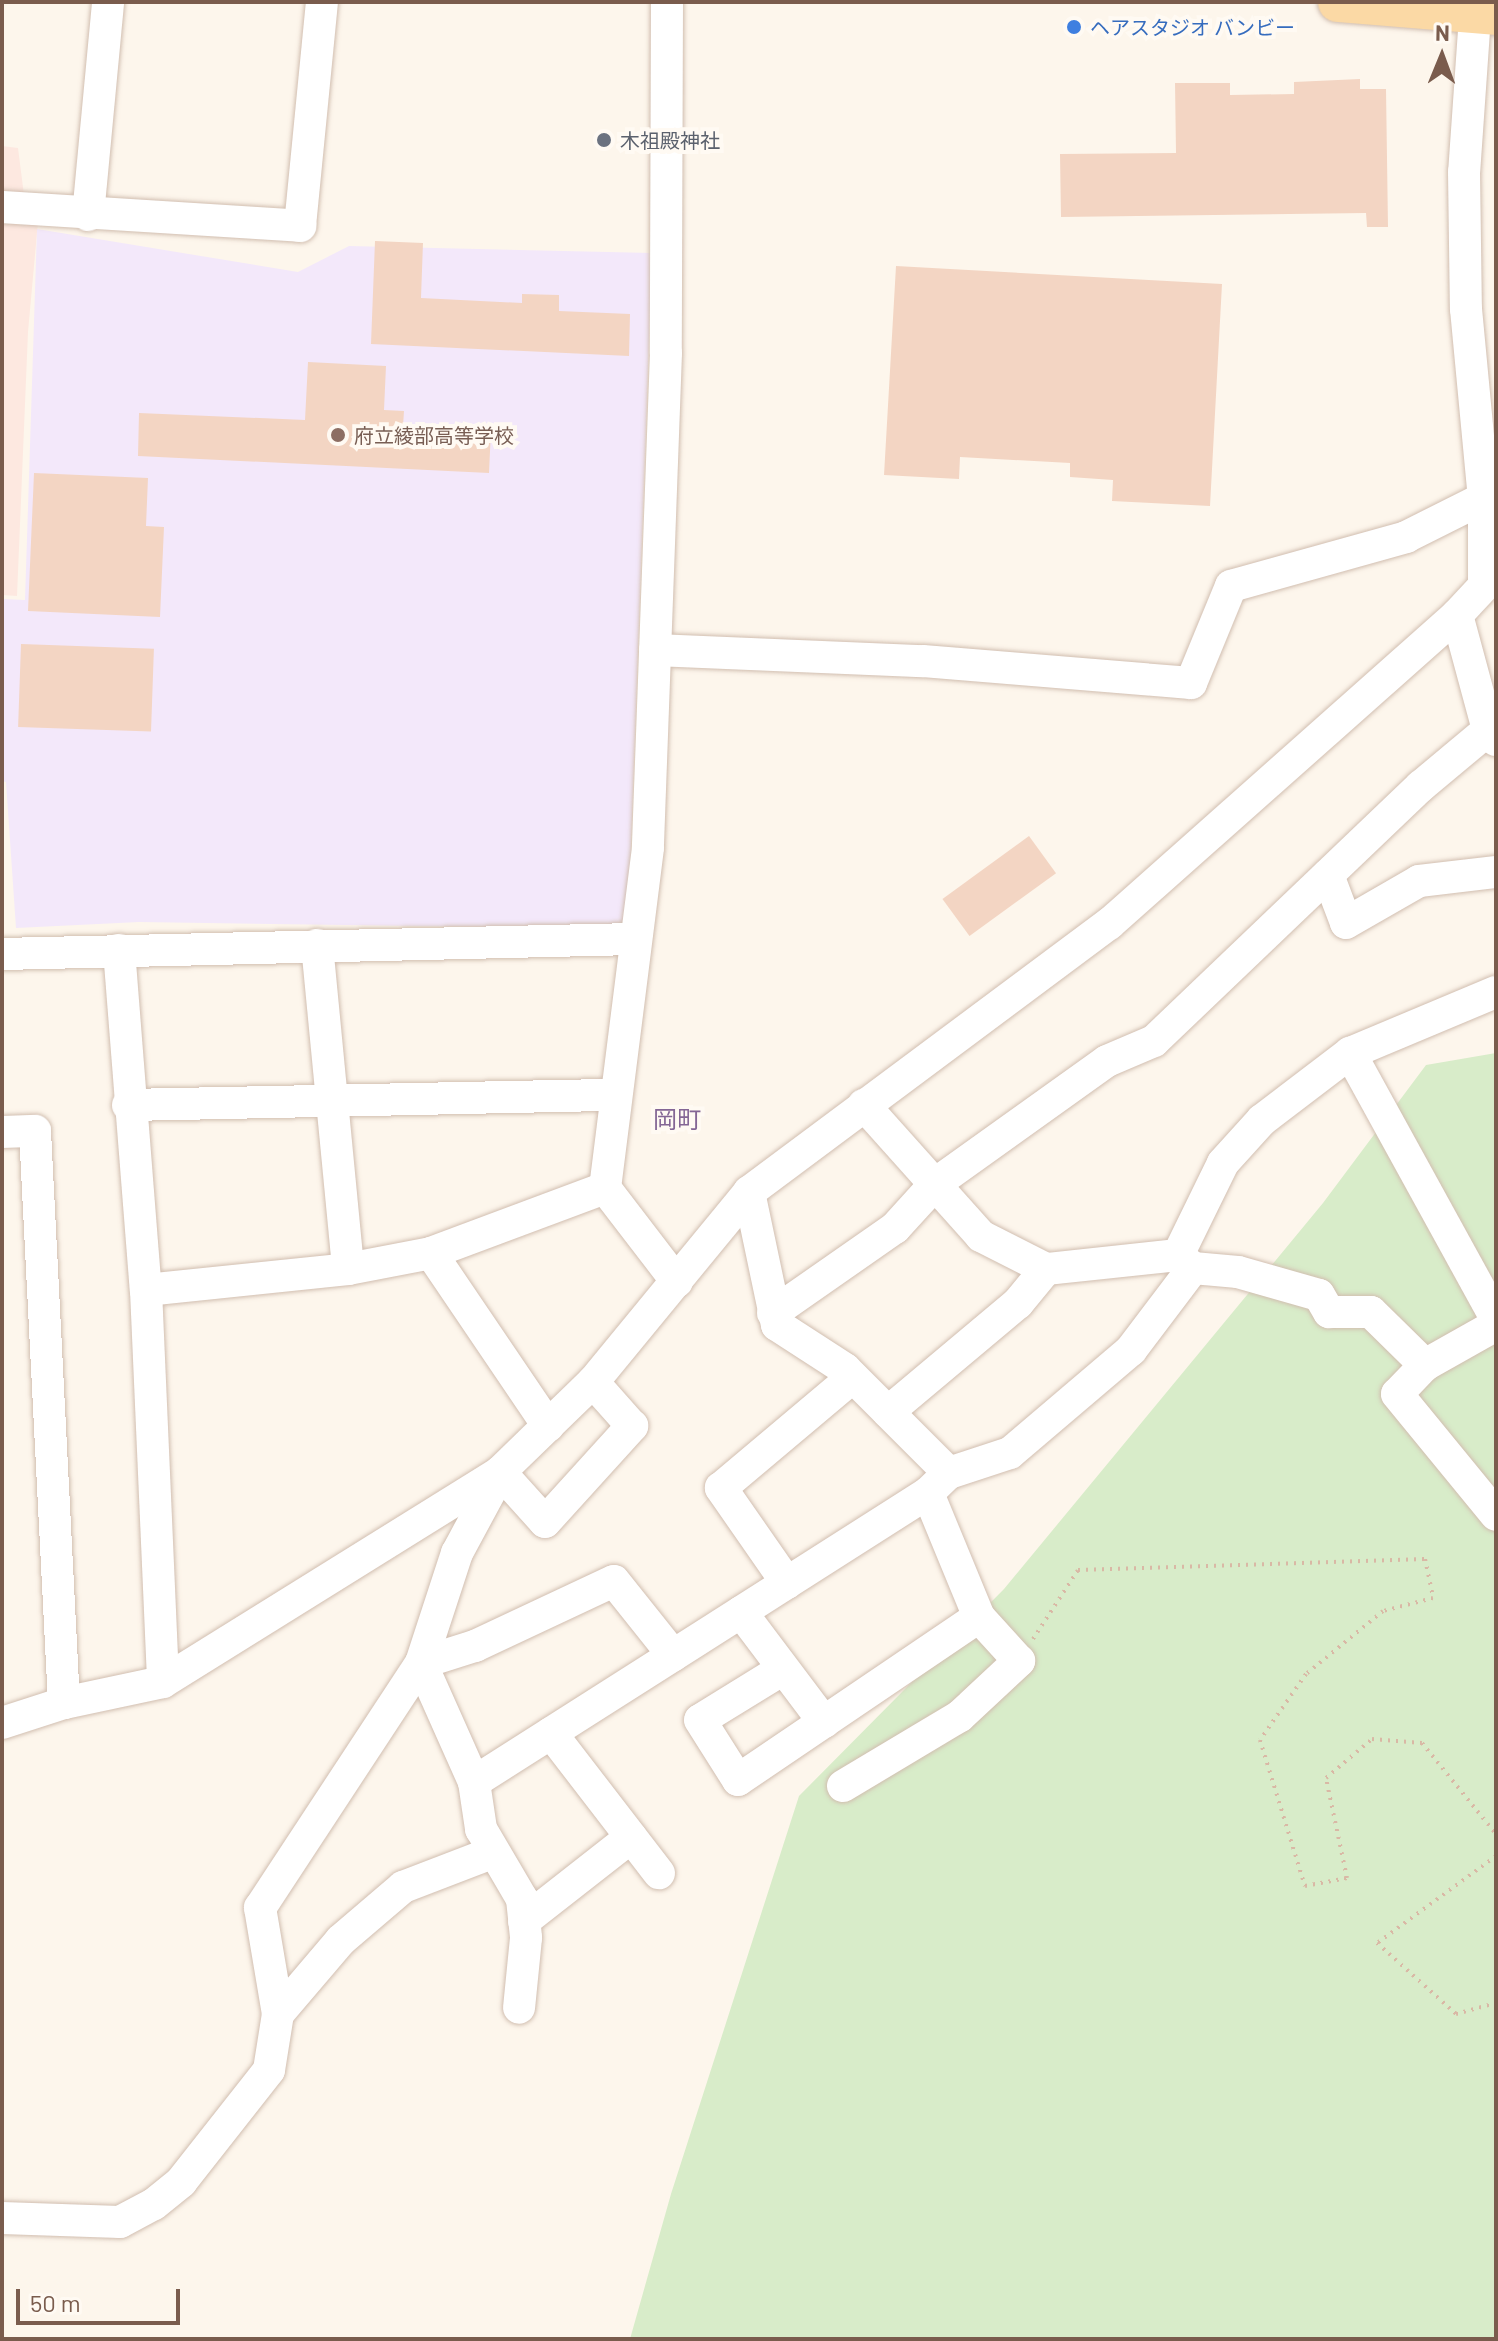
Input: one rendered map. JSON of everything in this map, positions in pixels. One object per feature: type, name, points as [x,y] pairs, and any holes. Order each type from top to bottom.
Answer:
[{"type":"main road","points":[[1338,2],[1482,10]]},
{"type":"street","points":[[88,215],[108,2]]},
{"type":"street","points":[[2,207],[88,215],[300,226],[322,2]]},
{"type":"street","points":[[667,2],[667,337],[648,848],[613,1095],[605,1188],[677,1282]]},
{"type":"street","points":[[2,1723],[64,1703],[163,1682],[500,1472],[593,1382],[749,1192],[1109,924],[1457,615],[1490,578],[1466,294],[1464,172],[1482,10]]},
{"type":"street","points":[[655,650],[923,661],[1191,683],[1231,586],[1406,537],[1484,498]]},
{"type":"street","points":[[773,1313],[895,1228],[935,1184],[1107,1061],[1154,1041],[1328,875],[1492,735],[1457,615]]},
{"type":"street","points":[[1328,875],[1346,923],[1419,881],[1496,872]]},
{"type":"street","points":[[2,954],[634,939]]},
{"type":"street","points":[[317,945],[335,1097],[348,1269]]},
{"type":"street","points":[[119,950],[128,1105],[146,1290],[163,1682]]},
{"type":"street","points":[[474,1782],[939,1483],[1010,1453],[1072,1405],[1131,1350],[1186,1261],[1223,1163],[1262,1120],[1350,1053],[1494,997]]},
{"type":"street","points":[[1350,1053],[1496,1319]]},
{"type":"street","points":[[128,1105],[335,1097],[613,1095]]},
{"type":"street","points":[[864,1105],[981,1236],[1046,1269],[1186,1261],[1238,1272],[1319,1295],[1329,1312],[1371,1312],[1425,1365]]},
{"type":"street","points":[[2,1132],[35,1131],[64,1703]]},
{"type":"street","points":[[146,1290],[348,1269],[431,1253],[605,1188]]},
{"type":"street","points":[[749,1192],[777,1325],[853,1377],[888,1412],[939,1483],[979,1617],[1019,1661],[960,1716],[843,1786]]},
{"type":"street","points":[[431,1253],[548,1426]]},
{"type":"street","points":[[888,1412],[1018,1303],[1046,1269]]},
{"type":"street","points":[[1496,1325],[1425,1365],[1397,1394],[1496,1515]]},
{"type":"street","points":[[787,1583],[721,1488],[853,1377]]},
{"type":"street","points":[[500,1472],[545,1522],[632,1426],[593,1382]]},
{"type":"street","points":[[2,2218],[120,2222],[154,2204],[181,2182],[269,2070],[278,2014],[260,1908],[421,1663],[457,1553],[500,1472]]},
{"type":"street","points":[[421,1663],[475,1646],[614,1581],[673,1655]]},
{"type":"street","points":[[741,1612],[824,1722]]},
{"type":"street","points":[[783,1669],[700,1720],[738,1780],[979,1617]]},
{"type":"street","points":[[421,1663],[474,1782],[481,1829],[522,1899],[524,1921],[519,2008]]},
{"type":"street","points":[[551,1733],[659,1873]]},
{"type":"street","points":[[524,1921],[631,1837]]},
{"type":"street","points":[[278,2014],[341,1940],[403,1887],[494,1852]]},
{"type":"path","points":[[1019,1661],[1078,1570],[1425,1559],[1433,1598],[1383,1611],[1306,1674],[1260,1740],[1305,1886],[1347,1878],[1326,1778],[1372,1739],[1422,1743],[1496,1834]]},
{"type":"path","points":[[1496,1856],[1377,1943],[1456,2014],[1496,2003]]},
{"type":"shaded area","points":[[2,146],[18,148],[24,195],[40,200],[28,332],[17,596],[2,595]]},
{"type":"shaded area","name":"府立綾部高等学校","points":[[37,229],[298,272],[349,246],[652,253],[628,929],[139,922],[16,928],[6,782],[2,781],[2,599],[25,600]]},
{"type":"green space","points":[[1496,1053],[1496,2339],[630,2339],[671,2194],[799,1796],[1004,1589],[1323,1203],[1426,1065]]},
{"type":"building","points":[[1360,79],[1360,89],[1386,89],[1388,227],[1367,227],[1366,213],[1061,217],[1060,154],[1176,153],[1175,83],[1230,83],[1230,95],[1294,94],[1294,82]]},
{"type":"building","points":[[375,241],[423,243],[421,298],[522,303],[522,294],[559,295],[559,311],[630,314],[629,356],[371,344]]},
{"type":"building","points":[[896,266],[1222,284],[1210,506],[1112,501],[1113,480],[1070,477],[1070,463],[960,457],[959,479],[884,475]]},
{"type":"building","points":[[308,362],[386,366],[384,410],[404,411],[403,426],[491,430],[489,473],[138,456],[139,413],[305,420]]},
{"type":"building","points":[[34,473],[148,478],[146,526],[164,527],[160,617],[28,611]]},
{"type":"building","points":[[21,644],[154,649],[151,732],[18,727]]},
{"type":"building","points":[[1029,836],[1056,873],[969,936],[942,899]]},
{"type":"place","name":"ヘアスタジオ バンビー","points":[[1074,27]]},
{"type":"place","name":"木祖殿神社","points":[[604,140]]},
{"type":"place","name":"府立綾部高等学校","points":[[338,435]]},
{"type":"district","name":"岡町","points":[[677,1119]]}]
